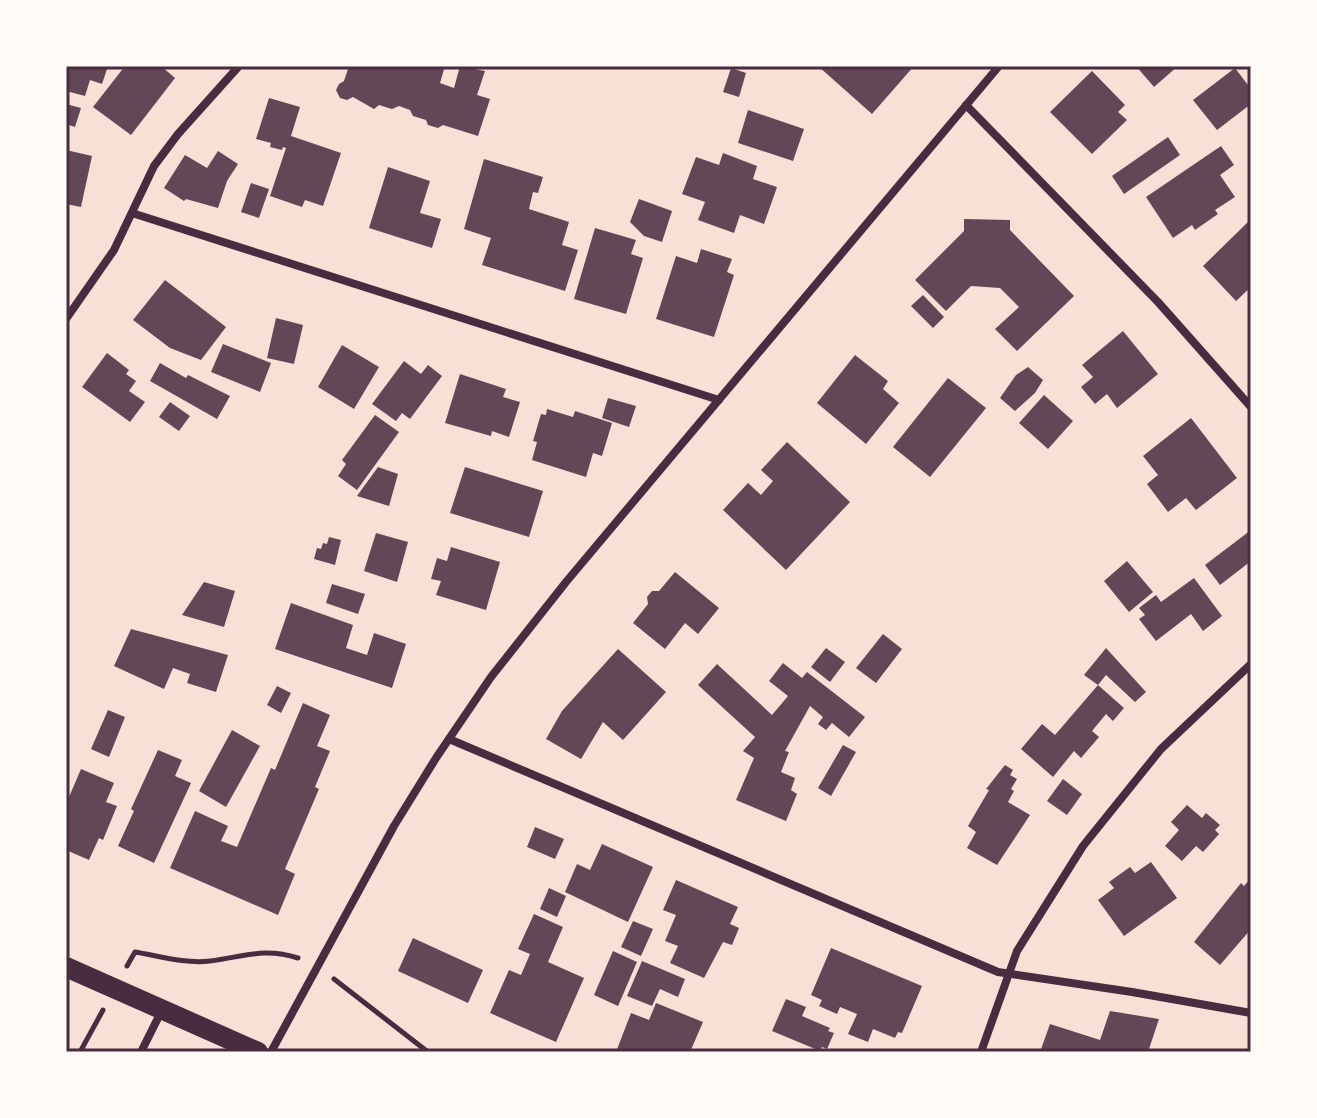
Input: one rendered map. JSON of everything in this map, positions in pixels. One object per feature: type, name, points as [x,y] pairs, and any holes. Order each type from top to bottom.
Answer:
[{"type":"main road","points":[[66,967],[258,1052]]},
{"type":"street","points":[[66,319],[108,262],[147,178],[163,154],[239,66]]},
{"type":"street","points":[[271,1052],[394,826],[491,677],[556,594],[999,66]]},
{"type":"street","points":[[966,105],[1158,302],[1251,407]]},
{"type":"street","points":[[132,213],[719,400]]},
{"type":"street","points":[[981,1052],[1020,944],[1066,870],[1101,821],[1161,749],[1251,664]]},
{"type":"street","points":[[449,739],[917,939],[1007,974],[1251,1013]]},
{"type":"street","points":[[141,1052],[162,1010]]},
{"type":"path","points":[[80,1052],[135,952],[181,961],[209,961],[262,951],[292,956],[316,965],[428,1052]]},
{"type":"building","points":[[67,66],[108,66],[102,84],[90,80],[85,96],[66,91]]},
{"type":"building","points":[[125,66],[161,66],[175,78],[131,135],[93,107]]},
{"type":"building","points":[[349,66],[445,66],[440,83],[454,88],[460,66],[485,71],[477,95],[490,99],[478,136],[443,125],[438,128],[428,125],[426,120],[413,116],[410,110],[399,106],[392,109],[379,105],[374,109],[353,97],[347,100],[340,98],[336,90],[344,81]]},
{"type":"building","points":[[818,66],[914,66],[872,114]]},
{"type":"building","points":[[1136,66],[1178,66],[1154,87]]},
{"type":"building","points":[[731,68],[746,73],[739,97],[723,92]]},
{"type":"building","points":[[1235,68],[1251,89],[1251,104],[1217,130],[1193,100]]},
{"type":"building","points":[[1092,71],[1125,105],[1118,112],[1127,120],[1092,154],[1050,112]]},
{"type":"building","points":[[269,98],[300,107],[291,136],[341,153],[323,206],[305,200],[302,207],[270,196],[286,148],[270,147],[271,143],[256,139]]},
{"type":"building","points":[[66,104],[81,108],[75,127],[66,124]]},
{"type":"building","points":[[748,110],[804,129],[793,161],[738,143]]},
{"type":"building","points":[[1168,137],[1180,155],[1124,194],[1112,176]]},
{"type":"building","points":[[1221,146],[1234,165],[1220,175],[1235,197],[1215,210],[1218,214],[1195,230],[1192,225],[1173,238],[1146,197]]},
{"type":"building","points":[[66,150],[92,156],[81,207],[66,204]]},
{"type":"building","points":[[218,151],[238,164],[227,181],[218,208],[184,201],[164,188],[185,155],[207,168]]},
{"type":"building","points":[[723,153],[757,166],[753,179],[777,187],[764,224],[740,215],[734,233],[698,220],[705,202],[682,194],[696,157],[719,165]]},
{"type":"building","points":[[484,159],[543,177],[538,193],[533,192],[529,209],[569,222],[562,245],[578,250],[565,291],[482,265],[491,238],[464,229]]},
{"type":"building","points":[[388,167],[430,181],[420,213],[441,219],[432,248],[369,228]]},
{"type":"building","points":[[251,183],[269,189],[259,218],[241,212]]},
{"type":"building","points":[[639,199],[672,211],[662,242],[644,236],[630,222]]},
{"type":"building","points":[[964,219],[1010,220],[1010,230],[1074,296],[1017,351],[995,329],[1019,307],[1000,288],[971,286],[946,311],[915,280],[964,231]]},
{"type":"building","points":[[1251,219],[1251,287],[1236,301],[1203,266]]},
{"type":"building","points":[[595,228],[636,240],[631,254],[643,258],[626,314],[574,299]]},
{"type":"building","points":[[701,249],[732,259],[727,272],[734,275],[714,337],[656,319],[676,256],[697,263]]},
{"type":"building","points":[[165,280],[226,327],[201,360],[170,348],[133,320]]},
{"type":"building","points":[[923,295],[944,317],[933,328],[911,306]]},
{"type":"building","points":[[276,318],[303,325],[294,364],[267,358]]},
{"type":"building","points":[[1123,331],[1158,374],[1117,408],[1107,394],[1095,404],[1081,387],[1093,377],[1082,365]]},
{"type":"building","points":[[223,344],[271,363],[260,392],[211,372]]},
{"type":"building","points":[[342,345],[379,367],[354,409],[318,387]]},
{"type":"building","points":[[107,353],[129,370],[126,374],[136,381],[129,391],[145,402],[130,422],[82,387]]},
{"type":"building","points":[[855,355],[888,381],[883,389],[899,403],[866,444],[817,403]]},
{"type":"building","points":[[404,361],[421,374],[428,365],[442,376],[410,419],[402,413],[396,421],[372,404]]},
{"type":"building","points":[[160,363],[186,378],[188,375],[230,396],[217,419],[150,381]]},
{"type":"building","points":[[1028,367],[1043,380],[1035,393],[1015,411],[1000,398],[1016,375]]},
{"type":"building","points":[[460,374],[506,389],[503,397],[520,402],[509,437],[492,431],[491,436],[445,423]]},
{"type":"building","points":[[948,378],[986,408],[930,477],[893,447]]},
{"type":"building","points":[[1044,395],[1073,421],[1048,449],[1019,423]]},
{"type":"building","points":[[608,398],[636,406],[629,427],[602,418]]},
{"type":"building","points":[[170,402],[190,416],[179,431],[159,417]]},
{"type":"building","points":[[547,409],[573,417],[575,411],[612,423],[602,456],[593,453],[586,477],[532,460],[537,442],[533,441],[541,414],[546,415]]},
{"type":"building","points":[[375,415],[399,432],[357,490],[338,476],[346,464],[342,460]]},
{"type":"building","points":[[1191,418],[1237,478],[1196,510],[1186,498],[1168,512],[1147,484],[1158,475],[1143,456]]},
{"type":"building","points":[[787,442],[850,502],[786,570],[723,510],[748,483],[761,495],[773,481],[761,470]]},
{"type":"building","points":[[378,467],[398,474],[389,506],[357,496]]},
{"type":"building","points":[[465,467],[543,491],[529,537],[450,513]]},
{"type":"building","points":[[1251,530],[1251,561],[1220,585],[1205,565]]},
{"type":"building","points":[[376,533],[408,542],[397,582],[364,571]]},
{"type":"building","points":[[329,537],[341,540],[335,565],[314,559],[317,548],[321,549],[323,543],[327,544]]},
{"type":"building","points":[[451,547],[500,562],[486,610],[436,595],[441,581],[431,579],[437,558],[447,561]]},
{"type":"building","points":[[1127,561],[1153,592],[1129,612],[1104,581]]},
{"type":"building","points":[[675,572],[719,608],[698,634],[685,623],[665,649],[633,623],[648,604],[647,597],[652,591],[659,591]]},
{"type":"building","points":[[1194,578],[1222,616],[1203,631],[1191,614],[1156,641],[1139,619],[1145,615],[1139,608],[1156,595],[1161,602]]},
{"type":"building","points":[[204,582],[235,591],[224,627],[182,615]]},
{"type":"building","points":[[332,584],[365,594],[358,614],[326,603]]},
{"type":"building","points":[[291,603],[353,625],[346,648],[367,655],[374,633],[406,644],[392,688],[275,649]]},
{"type":"building","points":[[131,629],[228,655],[216,692],[187,683],[190,674],[173,668],[164,689],[114,666]]},
{"type":"building","points":[[883,634],[902,649],[876,683],[856,668]]},
{"type":"building","points":[[826,648],[845,662],[830,682],[811,667]]},
{"type":"building","points":[[1106,648],[1146,692],[1135,702],[1106,675],[1098,685],[1084,675]]},
{"type":"building","points":[[618,649],[666,692],[623,740],[603,722],[581,759],[546,739],[562,711]]},
{"type":"building","points":[[783,663],[802,678],[807,672],[865,717],[849,737],[832,723],[826,730],[818,724],[823,717],[810,706],[785,751],[789,752],[781,772],[795,778],[791,790],[797,794],[786,821],[736,800],[754,758],[743,751],[755,737],[698,685],[717,664],[772,715],[788,696],[769,681]]},
{"type":"building","points":[[1098,685],[1124,708],[1113,721],[1106,714],[1092,731],[1099,737],[1081,758],[1074,751],[1053,777],[1021,749],[1042,724],[1055,735]]},
{"type":"building","points":[[277,686],[291,693],[281,713],[267,705]]},
{"type":"building","points":[[303,703],[330,715],[317,746],[330,751],[315,787],[319,789],[285,869],[295,874],[278,915],[170,868],[195,811],[228,826],[221,841],[237,847],[271,768],[275,770]]},
{"type":"building","points":[[108,710],[125,717],[109,757],[91,749]]},
{"type":"building","points":[[232,730],[260,746],[226,807],[199,791]]},
{"type":"building","points":[[843,745],[856,752],[831,796],[818,788]]},
{"type":"building","points":[[158,750],[182,760],[175,776],[191,783],[154,863],[118,846]]},
{"type":"building","points":[[1005,765],[1013,770],[1010,775],[1017,779],[1008,802],[1030,815],[997,865],[967,848],[976,832],[968,826],[989,790],[986,789]]},
{"type":"building","points":[[81,769],[114,783],[106,802],[117,806],[103,840],[99,838],[89,860],[66,850],[66,804]]},
{"type":"building","points":[[1063,779],[1082,794],[1067,815],[1047,801]]},
{"type":"building","points":[[1187,805],[1202,818],[1206,813],[1220,825],[1215,830],[1219,834],[1203,852],[1196,846],[1182,861],[1165,846],[1179,830],[1171,822]]},
{"type":"building","points":[[535,827],[564,839],[555,859],[527,847]]},
{"type":"building","points":[[602,844],[653,867],[628,922],[565,892],[577,864],[590,870]]},
{"type":"building","points":[[1151,862],[1177,898],[1124,936],[1098,900],[1114,888],[1109,882],[1130,867],[1135,873]]},
{"type":"building","points":[[1251,878],[1251,929],[1220,965],[1194,942],[1241,883],[1244,886]]},
{"type":"building","points":[[676,880],[738,907],[730,924],[739,928],[732,945],[723,942],[704,978],[670,963],[678,946],[665,941],[676,915],[663,910]]},
{"type":"building","points":[[549,888],[566,896],[557,917],[540,909]]},
{"type":"building","points":[[534,914],[563,927],[548,962],[584,978],[556,1042],[490,1013],[509,970],[521,975],[530,954],[518,949]]},
{"type":"building","points":[[633,921],[653,929],[641,956],[621,947]]},
{"type":"building","points":[[413,938],[483,970],[468,1003],[398,971]]},
{"type":"building","points":[[831,948],[922,986],[902,1033],[898,1032],[895,1038],[873,1029],[868,1042],[848,1034],[857,1014],[840,1007],[837,1014],[819,1006],[822,1000],[811,995]]},
{"type":"building","points":[[613,951],[637,962],[618,1006],[594,995]]},
{"type":"building","points":[[642,961],[685,979],[678,997],[660,989],[652,1006],[627,996]]},
{"type":"building","points":[[786,999],[806,1007],[802,1016],[830,1028],[828,1031],[834,1033],[827,1049],[822,1047],[820,1051],[772,1031]]},
{"type":"building","points":[[656,1003],[703,1022],[690,1052],[616,1052],[631,1013],[649,1020]]},
{"type":"building","points":[[1110,1011],[1159,1019],[1148,1052],[1040,1052],[1050,1024],[1100,1040]]}]
